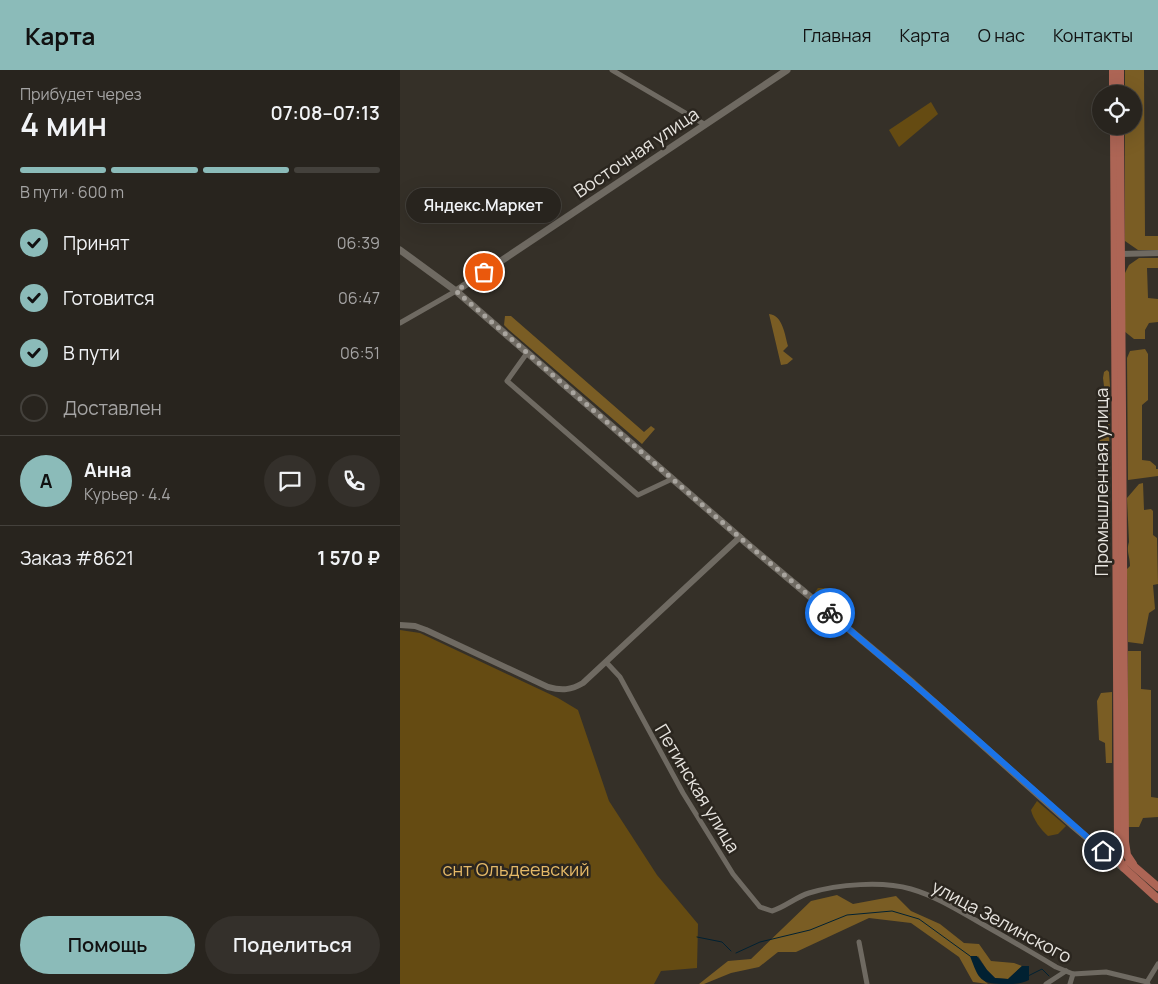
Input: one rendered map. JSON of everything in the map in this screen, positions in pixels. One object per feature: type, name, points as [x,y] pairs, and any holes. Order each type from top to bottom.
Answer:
[{"type":"main road","name":"Восточная улица","points":[[456,291],[787,70]]},
{"type":"main road","points":[[1113,70],[1114,85]]},
{"type":"main road","points":[[1120,70],[1120,85]]},
{"type":"main road","name":"Промышленная улица","points":[[1115,135],[1117,160],[1122,853],[1124,868]]},
{"type":"main road","name":"Промышленная улица","points":[[1117,160],[1119,135]]},
{"type":"main road","name":"Промышленная улица","points":[[400,250],[456,291],[672,479],[913,683],[1158,898]]},
{"type":"main road","name":"Промышленная улица","points":[[1118,254],[1121,267],[1118,345]]},
{"type":"main road","name":"Промышленная улица","points":[[1121,688],[1118,838],[1122,853],[1158,887]]},
{"type":"main road","points":[[1103,851],[1113,849],[1118,838]]},
{"type":"main road","points":[[1103,851],[1122,853]]},
{"type":"street","points":[[612,70],[704,124]]},
{"type":"street","points":[[1118,254],[1158,253]]},
{"type":"street","points":[[1121,267],[1126,258],[1132,254]]},
{"type":"street","name":"Восточная улица","points":[[400,323],[456,291]]},
{"type":"street","points":[[527,352],[507,381],[638,494],[672,479]]},
{"type":"street","points":[[400,625],[408,624],[426,630],[556,690],[576,688],[740,537]]},
{"type":"street","name":"Петинская улица","points":[[606,662],[620,678],[683,793],[732,874],[760,907]]},
{"type":"street","name":"улица Зелинского","points":[[760,907],[772,911],[792,899],[818,890],[866,884],[899,886],[925,894],[949,905],[1072,974],[1106,972],[1148,983]]},
{"type":"street","points":[[859,942],[868,984]]},
{"type":"street","points":[[1148,983],[1158,964]]},
{"type":"street","points":[[1046,984],[1066,971]]},
{"type":"street","points":[[1070,984],[1072,974]]},
{"type":"green space","points":[[931,102],[938,114],[899,147],[889,130]]},
{"type":"green space","points":[[818,588],[832,588],[843,598],[842,612],[839,613],[816,595],[815,592]]},
{"type":"green space","name":"снт Ольдеевский","points":[[400,630],[420,633],[558,698],[578,710],[609,801],[657,875],[698,924],[697,968],[661,971],[654,984],[400,984]]},
{"type":"green space","points":[[1037,801],[1066,826],[1058,834],[1048,836],[1038,824],[1031,810]]},
{"type":"shaded area","points":[[1125,70],[1144,70],[1145,236],[1158,236],[1158,250],[1138,250],[1125,241],[1125,135],[1142,135],[1142,85],[1125,85]]},
{"type":"shaded area","points":[[1139,258],[1158,258],[1158,268],[1147,268],[1148,298],[1158,299],[1158,322],[1149,323],[1145,330],[1145,339],[1134,339],[1124,331],[1125,273],[1129,265]]},
{"type":"shaded area","points":[[769,314],[774,315],[783,327],[788,346],[783,351],[793,359],[787,364],[781,365]]},
{"type":"shaded area","points":[[505,316],[511,316],[644,432],[651,426],[655,429],[642,444],[509,330],[504,325]]},
{"type":"shaded area","points":[[1145,349],[1148,354],[1148,400],[1142,405],[1142,460],[1150,461],[1156,466],[1158,476],[1128,480],[1127,358],[1130,351]]},
{"type":"shaded area","points":[[1107,370],[1109,372],[1110,386],[1109,458],[1108,463],[1104,464],[1100,463],[1099,412],[1104,386],[1104,372]]},
{"type":"shaded area","points":[[1143,483],[1144,510],[1151,509],[1153,511],[1153,535],[1157,538],[1158,584],[1153,585],[1155,609],[1149,613],[1143,644],[1128,642],[1127,569],[1130,566],[1127,498],[1139,484]]},
{"type":"shaded area","points":[[1128,651],[1141,651],[1141,689],[1151,690],[1151,797],[1158,798],[1158,817],[1143,818],[1139,827],[1128,827]]},
{"type":"shaded area","points":[[1112,692],[1112,763],[1106,763],[1105,743],[1099,740],[1097,701],[1101,693]]},
{"type":"shaded area","points":[[837,895],[853,904],[896,896],[911,911],[940,924],[964,943],[979,944],[991,961],[1014,963],[1022,966],[1008,979],[995,978],[978,956],[981,978],[988,984],[973,982],[959,957],[911,923],[869,918],[796,952],[778,952],[759,967],[731,973],[704,984],[699,984],[728,961],[751,959],[811,901]]},
{"type":"water","points":[[970,956],[977,956],[995,978],[1008,979],[1022,966],[1029,966],[1029,980],[1012,984],[997,984],[986,981],[978,975]]},
{"type":"waterway","points":[[736,953],[760,942],[810,930],[847,915],[892,911],[919,919],[970,956]]},
{"type":"waterway","points":[[697,937],[722,942],[731,951]]},
{"type":"waterway","points":[[1028,976],[1042,969],[1049,976]]},
{"type":"way so far","points":[[484,272],[456,291],[752,548],[830,613]]},
{"type":"place","name":"Яндекс.Маркет","points":[[484,272]]},
{"type":"route","points":[[830,613],[937,704],[1034,792],[1103,851]]}]
